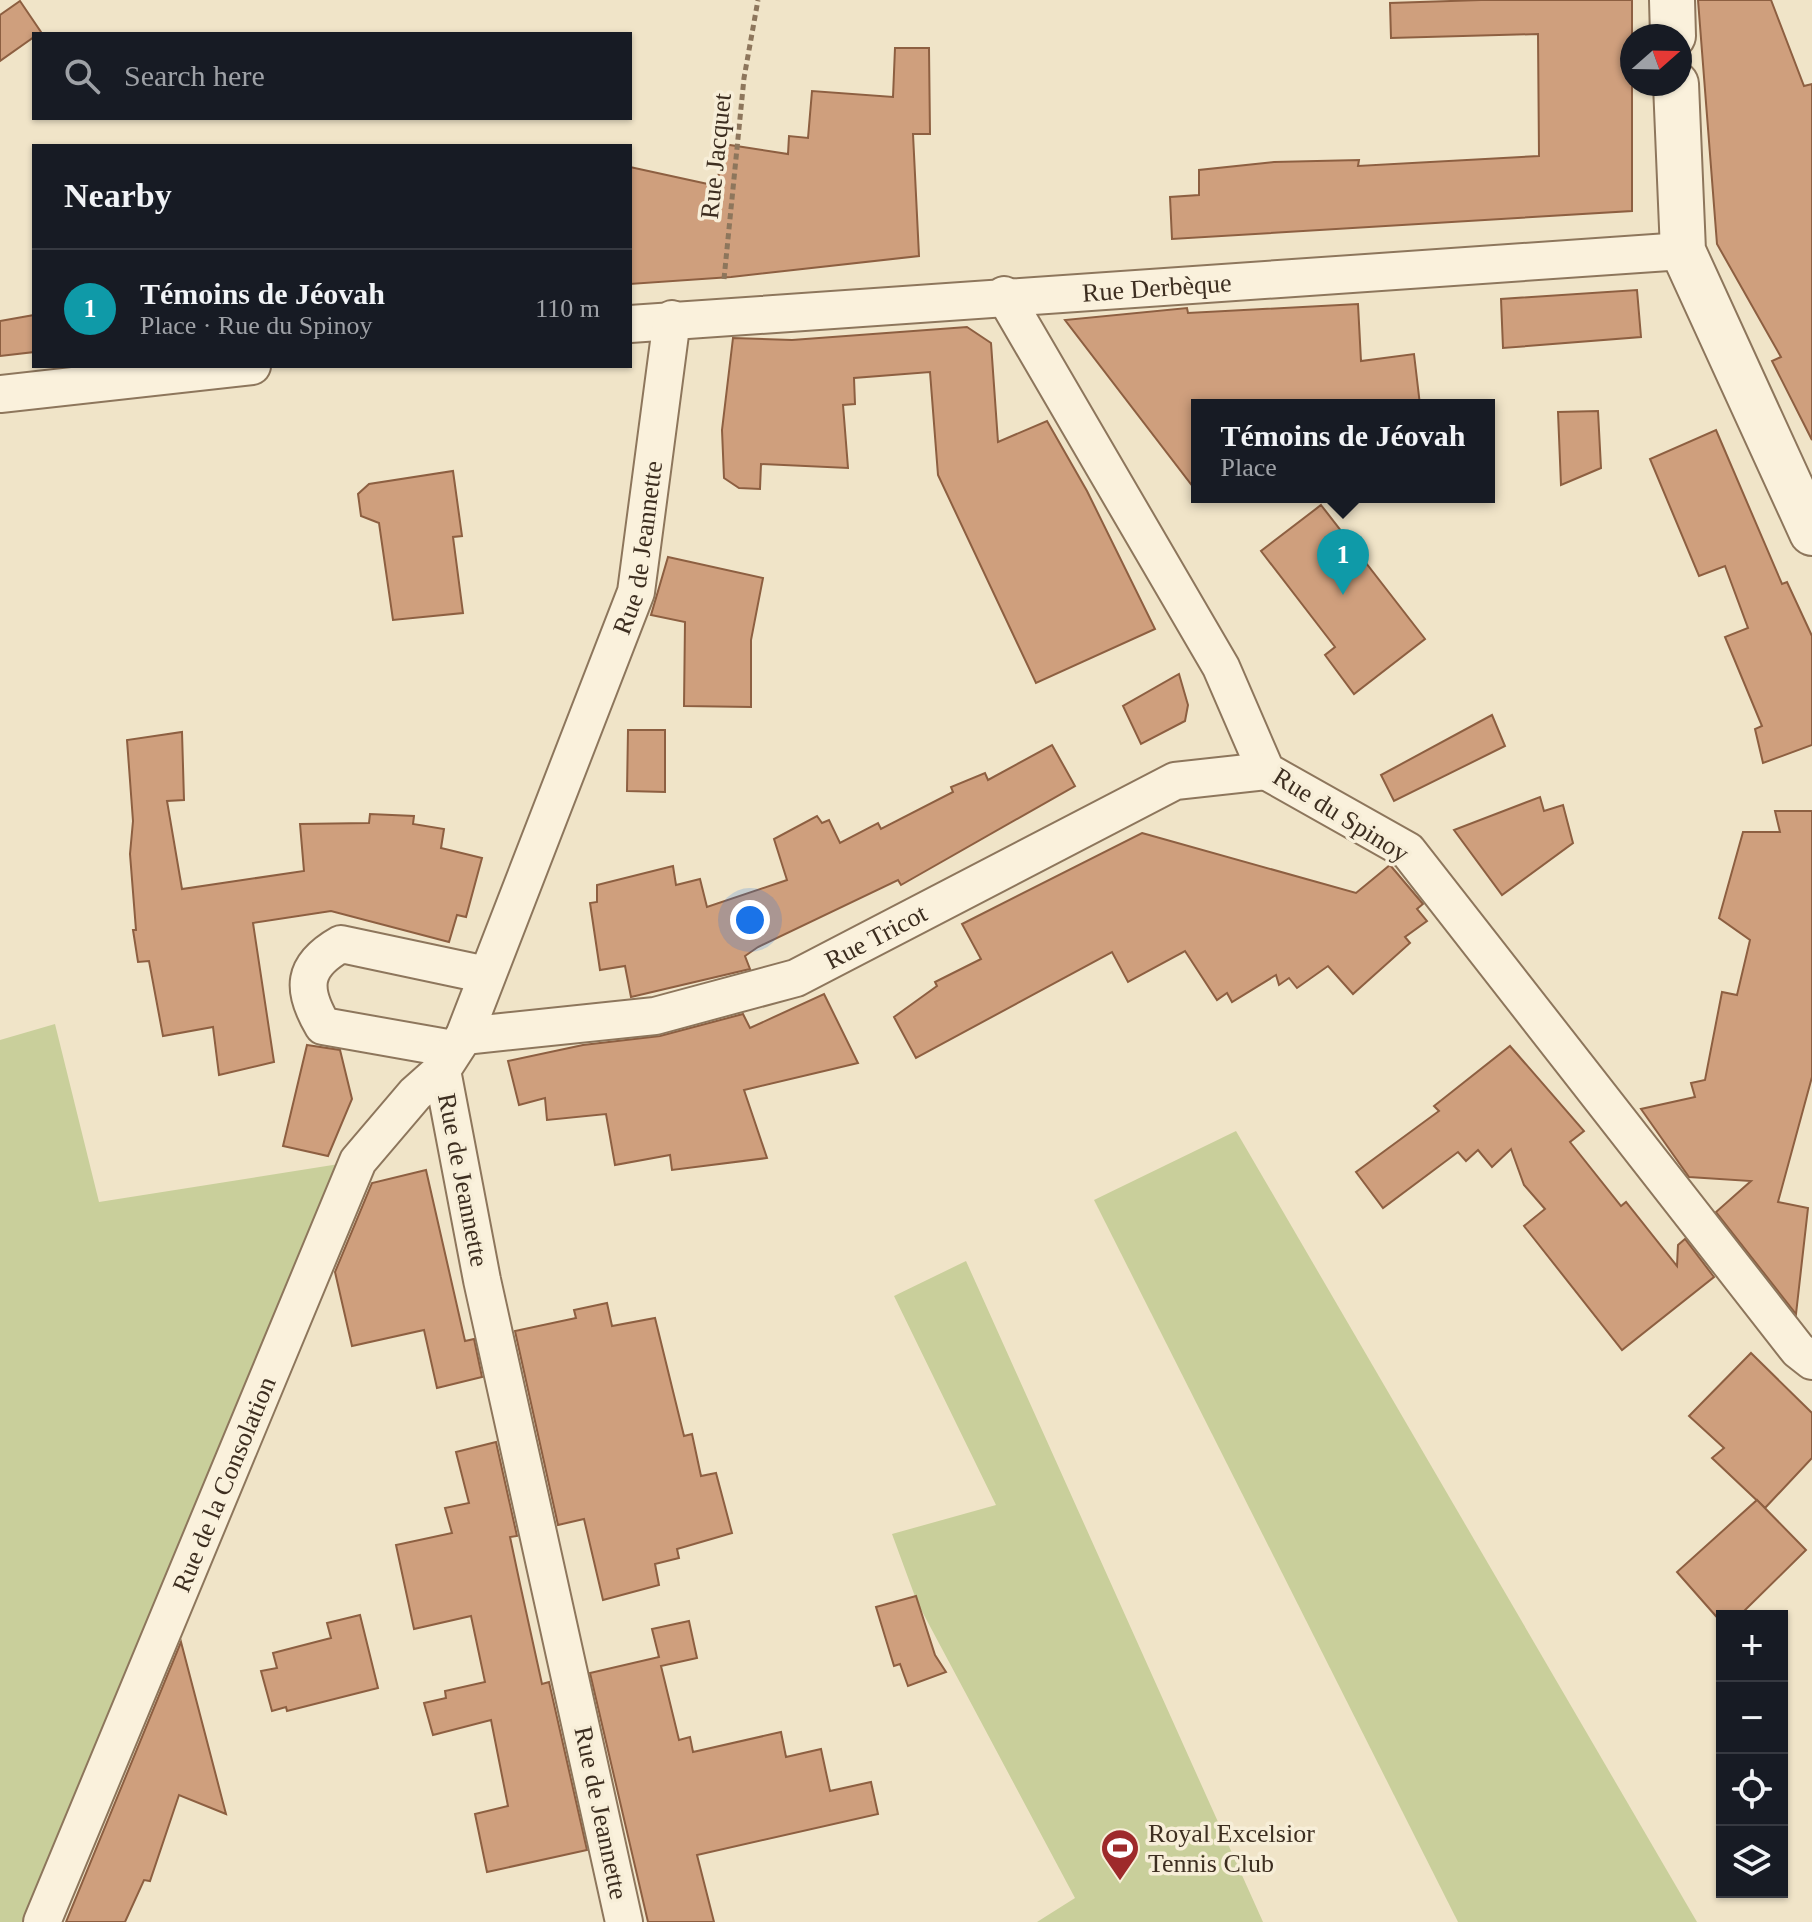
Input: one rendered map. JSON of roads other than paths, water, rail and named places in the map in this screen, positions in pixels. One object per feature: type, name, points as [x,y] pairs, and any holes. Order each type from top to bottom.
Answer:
[{"type":"street","points":[[1672,0],[1673,24]]},
{"type":"street","points":[[1677,96],[1683,251],[1812,533]]},
{"type":"street","name":"Rue Derbèque","points":[[632,324],[1004,295],[1683,251]]},
{"type":"street","name":"Rue du Spinoy","points":[[1004,295],[1221,667],[1266,771],[1408,851],[1798,1350],[1812,1361]]},
{"type":"street","name":"Rue de Jeannette","points":[[624,1922],[482,1280],[453,1052],[487,975],[636,592],[672,319]]},
{"type":"street","points":[[0,394],[234,368]]},
{"type":"street","name":"Rue Tricot","points":[[487,975],[341,944],[319,956],[309,977],[309,1002],[323,1026],[453,1052],[655,1016],[796,978],[1175,781],[1266,771]]},
{"type":"street","name":"Rue de la Consolation","points":[[42,1922],[358,1161],[453,1052]]},
{"type":"place","name":"Témoins de Jéovah","points":[[1343,595]]},
{"type":"place","name":"Royal Excelsior Tennis Club","points":[[1120,1882]]}]
